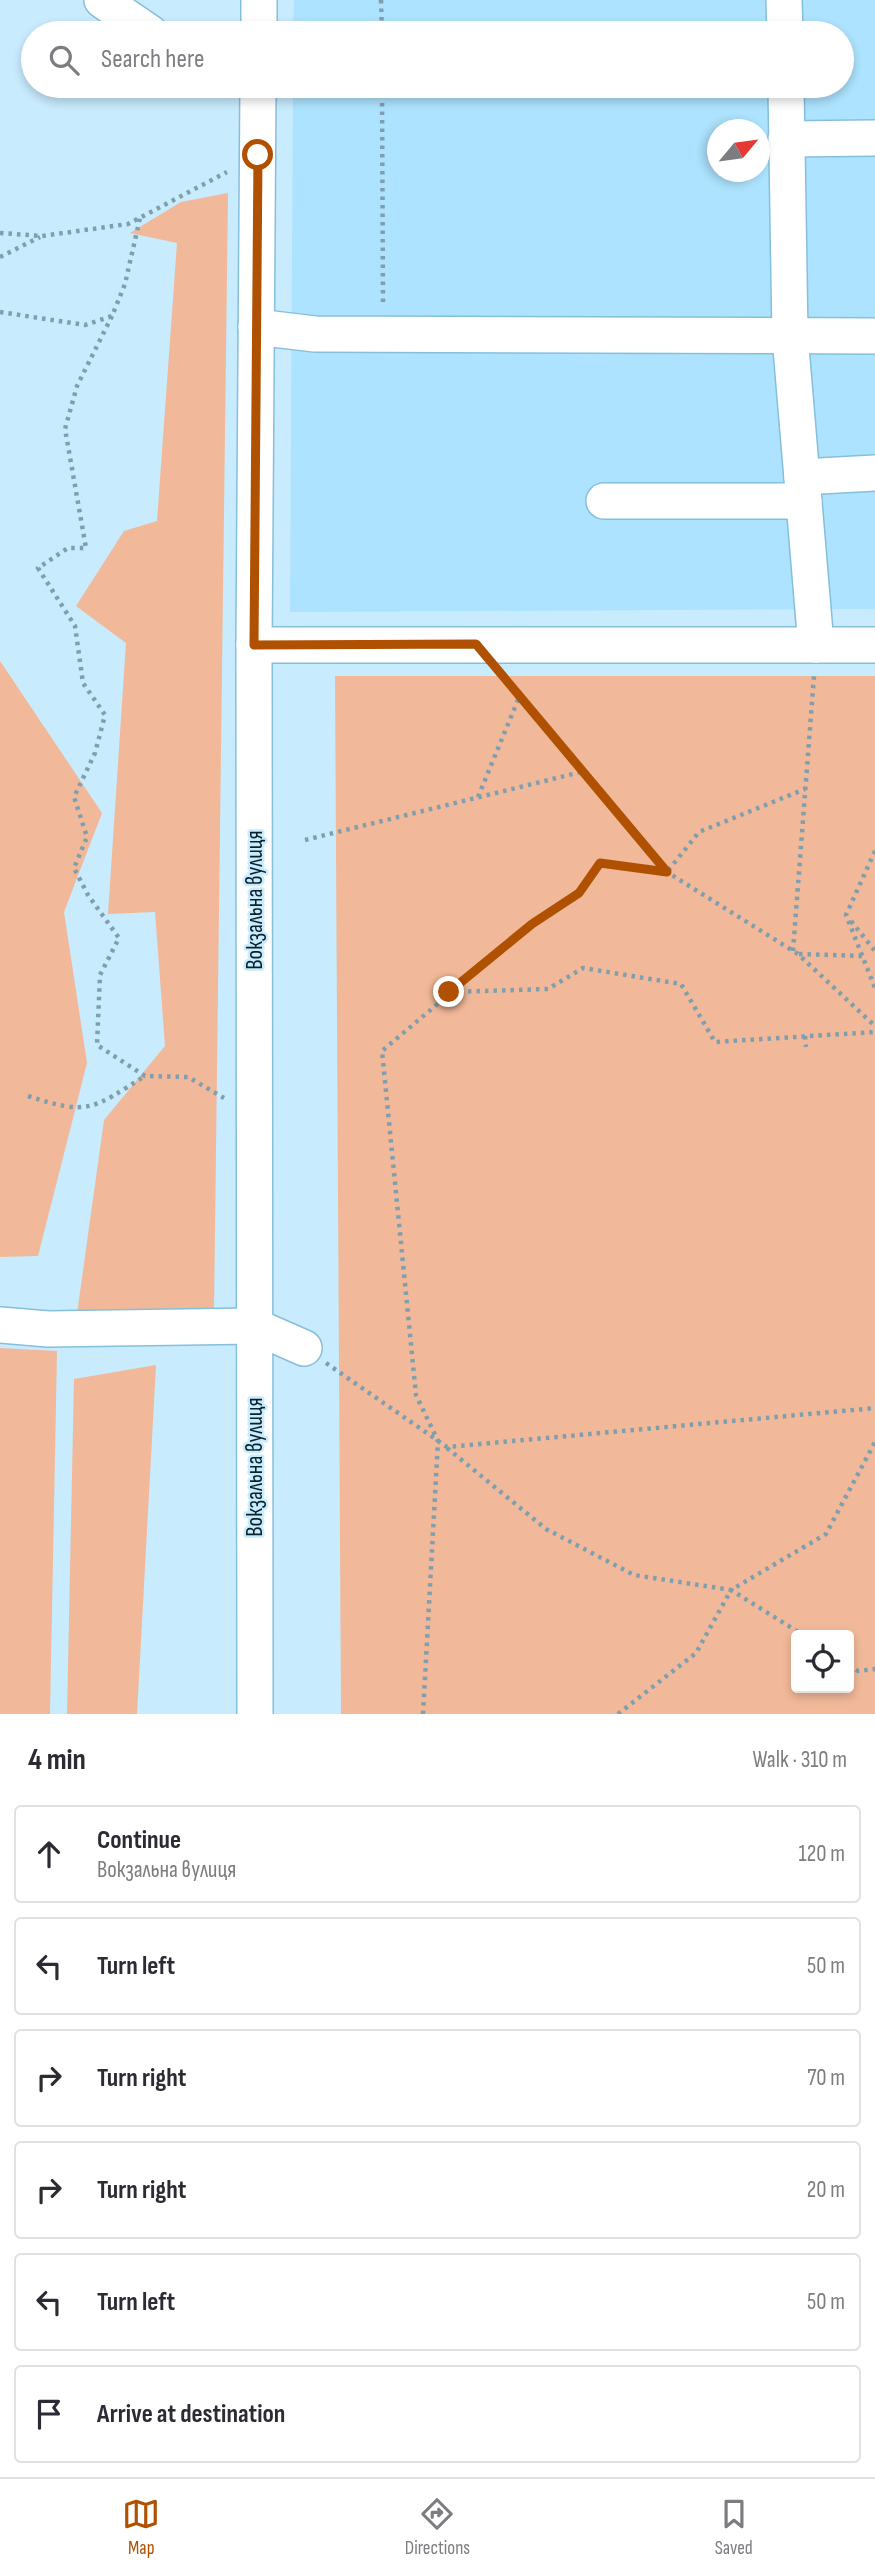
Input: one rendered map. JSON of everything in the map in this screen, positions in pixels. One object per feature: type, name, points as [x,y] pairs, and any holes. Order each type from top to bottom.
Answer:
[{"type":"street","points":[[259,0],[259,21]]},
{"type":"street","points":[[784,0],[785,21]]},
{"type":"street","points":[[108,2],[134,21]]},
{"type":"street","name":"Вокзальна вулиця","points":[[254,1714],[254,645],[258,98]]},
{"type":"street","points":[[786,98],[790,336],[816,645]]},
{"type":"street","points":[[786,139],[875,138]]},
{"type":"street","points":[[256,327],[315,334],[875,336]]},
{"type":"street","points":[[604,502],[803,489],[875,473]]},
{"type":"street","points":[[254,645],[875,645]]},
{"type":"street","points":[[0,1325],[48,1329],[254,1326],[304,1348]]},
{"type":"path","points":[[381,0],[382,21]]},
{"type":"path","points":[[382,98],[383,302]]},
{"type":"path","points":[[0,233],[43,236],[128,224],[258,155]]},
{"type":"path","points":[[140,217],[125,284],[112,317],[76,386],[65,429],[86,548],[68,548],[38,568],[75,626],[83,683],[105,715],[95,753],[74,797],[87,837],[74,868],[88,895],[119,937],[100,975],[97,1045],[145,1076],[188,1077],[254,1111]]},
{"type":"path","points":[[0,257],[43,236]]},
{"type":"path","points":[[0,312],[85,325],[112,317]]},
{"type":"path","points":[[476,644],[667,872],[796,952],[875,1026]]},
{"type":"path","points":[[796,952],[816,645]]},
{"type":"path","points":[[478,797],[520,695]]},
{"type":"path","points":[[305,840],[581,772]]},
{"type":"path","points":[[667,872],[699,832],[805,789]]},
{"type":"path","points":[[875,851],[846,915],[875,988]]},
{"type":"path","points":[[423,1714],[438,1441],[416,1395],[382,1051],[532,924],[579,893],[600,863],[667,872]]},
{"type":"path","points":[[846,915],[875,951]]},
{"type":"path","points":[[796,952],[862,956]]},
{"type":"path","points":[[449,992],[548,989],[583,968],[681,984],[715,1042],[875,1032]]},
{"type":"path","points":[[805,1036],[806,1047]]},
{"type":"path","points":[[28,1096],[80,1110],[107,1099],[145,1076]]},
{"type":"path","points":[[304,1348],[447,1447],[546,1529],[634,1575],[731,1590],[795,1630]]},
{"type":"path","points":[[447,1447],[875,1409]]},
{"type":"path","points":[[618,1714],[696,1653],[731,1590],[826,1534],[875,1442]]},
{"type":"path","points":[[854,1668],[858,1671],[875,1669]]},
{"type":"shaded area","points":[[294,0],[875,0],[875,609],[290,612],[293,98],[854,98],[854,21],[293,21]]},
{"type":"shaded area","points":[[228,193],[214,1310],[76,1321],[104,1120],[165,1046],[155,912],[108,914],[126,643],[76,606],[124,531],[157,521],[177,243],[130,233],[181,202]]},
{"type":"shaded area","points":[[0,661],[102,813],[64,912],[87,1063],[38,1256],[0,1257]]},
{"type":"shaded area","points":[[335,676],[875,676],[875,1714],[341,1714]]},
{"type":"shaded area","points":[[0,1348],[57,1351],[50,1714],[0,1714]]},
{"type":"shaded area","points":[[156,1365],[137,1714],[67,1714],[74,1379]]},
{"type":"route","points":[[258,155],[254,645],[476,644],[667,872],[600,863],[579,893],[532,924],[449,992]]}]
